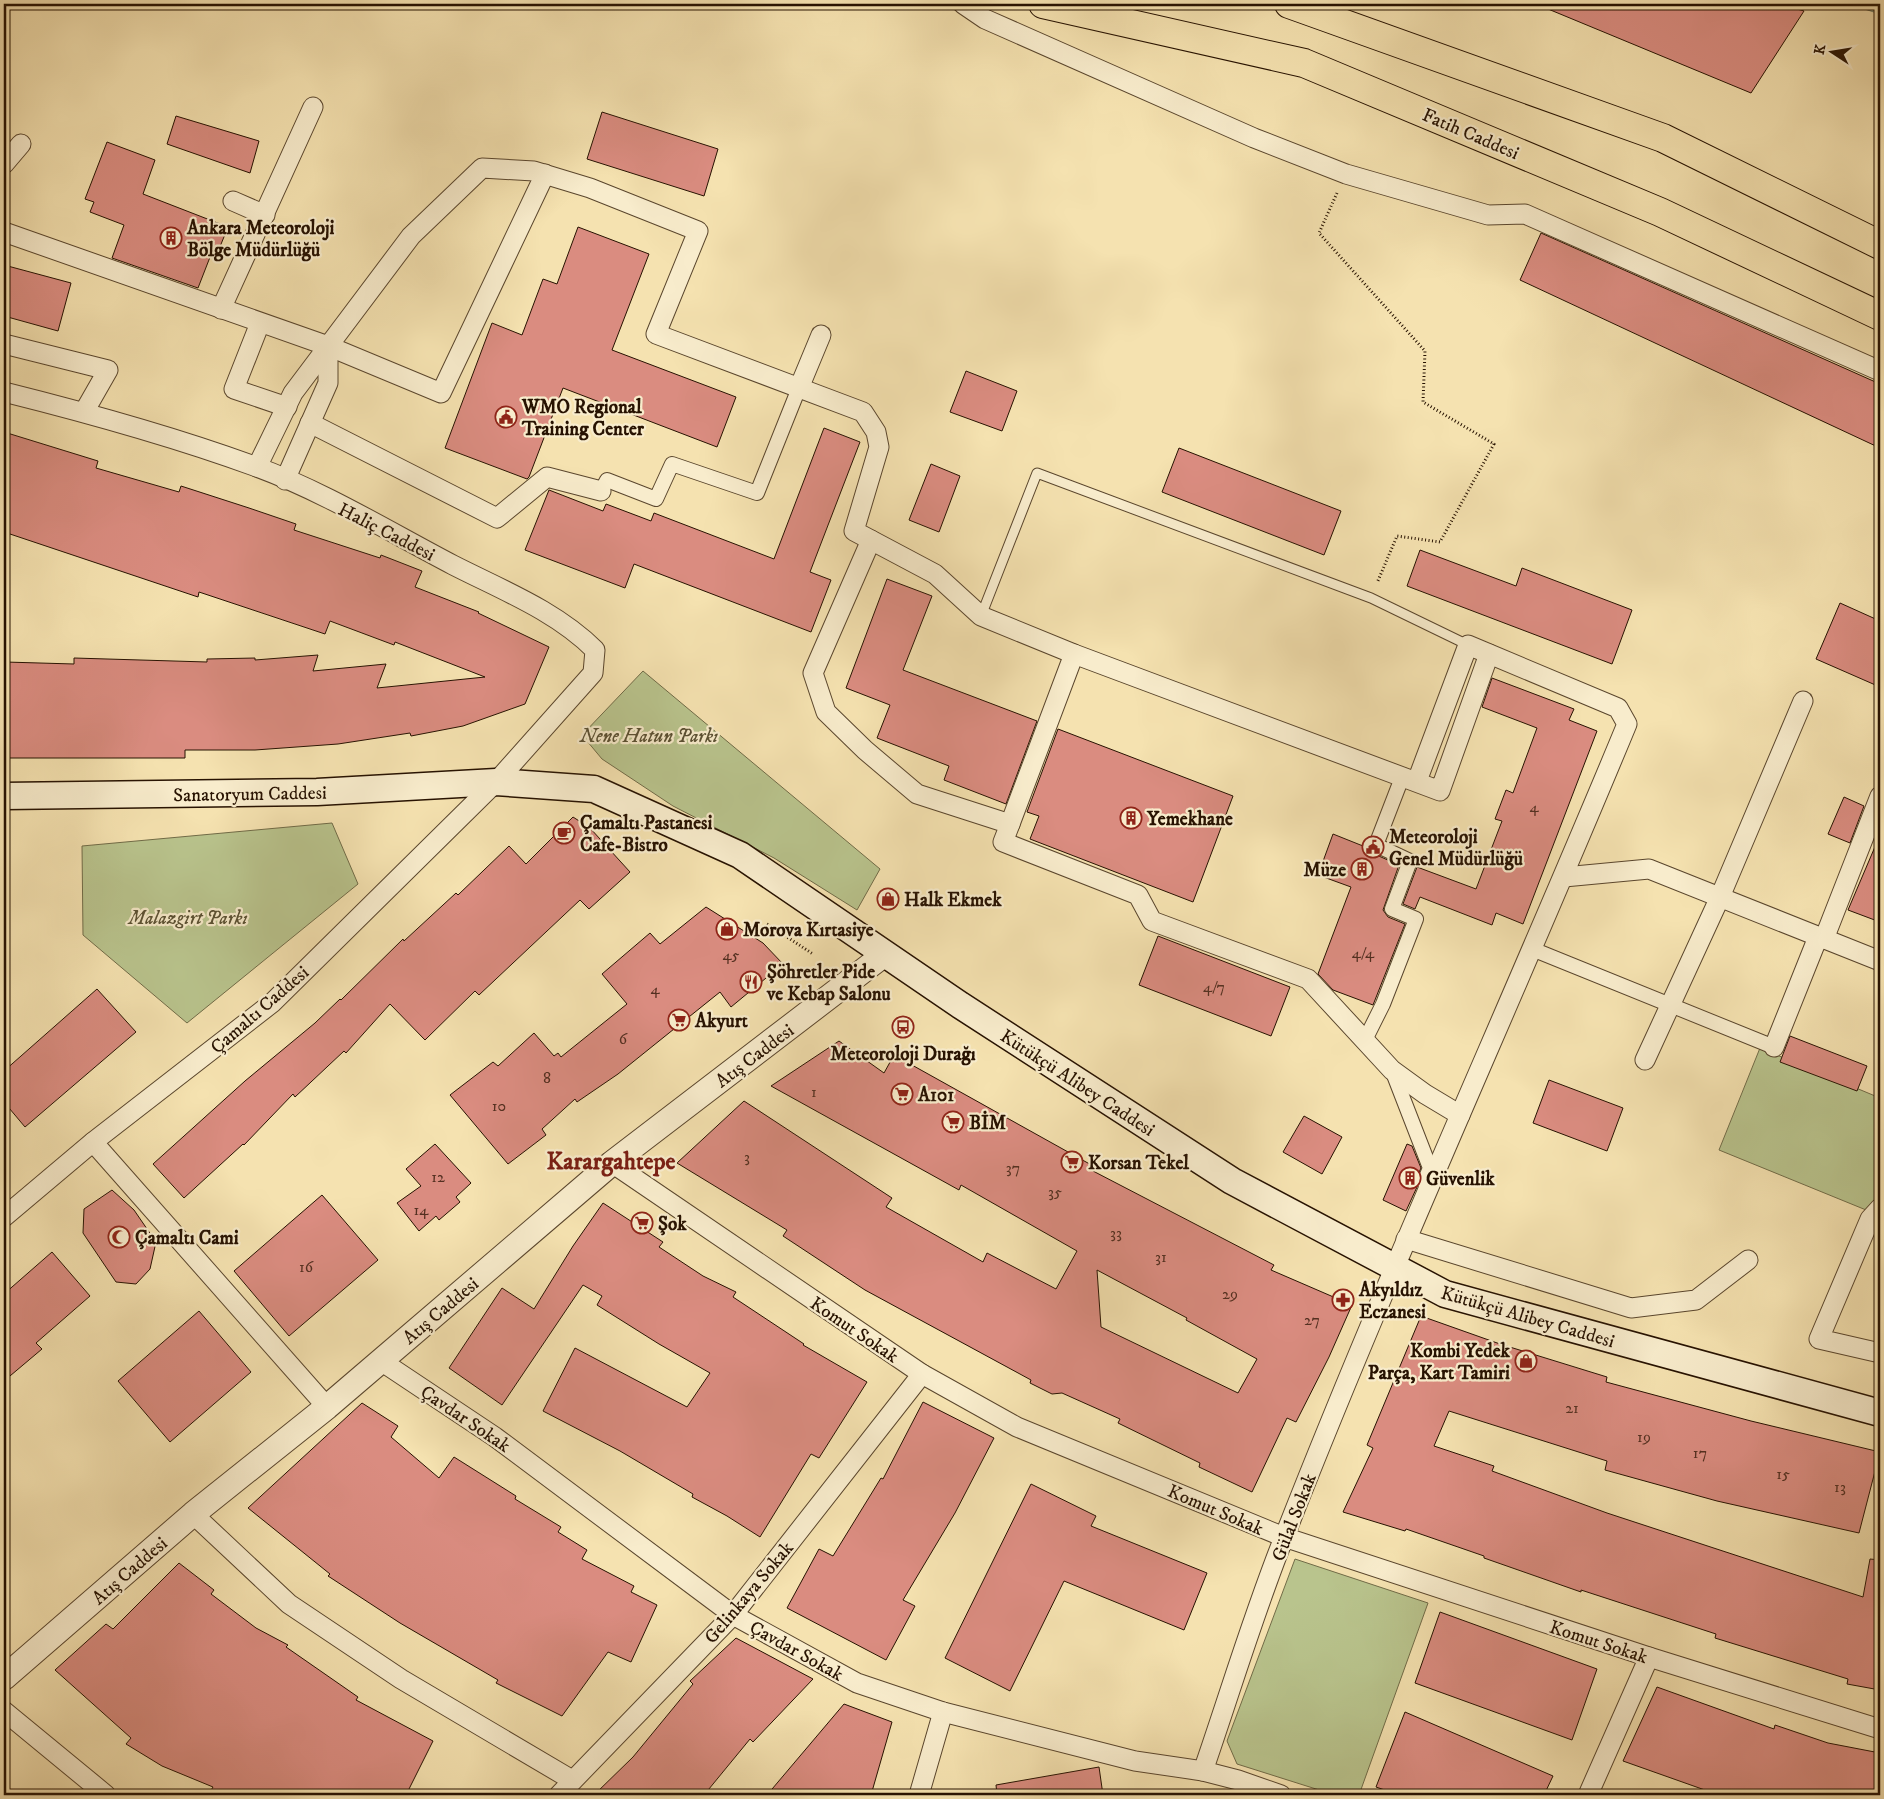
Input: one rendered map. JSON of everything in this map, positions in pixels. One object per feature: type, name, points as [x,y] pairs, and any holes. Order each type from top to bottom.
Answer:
[{"type":"main road","name":"Fatih Caddesi","points":[[1043,4],[1304,63],[1660,212],[1880,316]]},
{"type":"main road","points":[[1289,4],[1663,138],[1880,245]]},
{"type":"main road","name":"Sanatoryum Caddesi","points":[[4,796],[317,792],[496,782]]},
{"type":"main road","name":"Kütükçü Alibey Caddesi","points":[[496,782],[594,789],[740,855],[885,954],[1232,1182],[1445,1294],[1880,1413]]},
{"type":"street","points":[[963,4],[985,19],[1254,138],[1346,174],[1488,215],[1525,214],[1880,371]]},
{"type":"street","points":[[221,310],[313,107]]},
{"type":"street","points":[[4,164],[21,144]]},
{"type":"street","points":[[257,467],[294,393],[328,346],[411,236],[482,168],[534,171],[545,174],[590,188],[698,231],[656,334],[863,412],[876,432],[879,446],[854,531],[936,574],[981,616],[1074,654],[1410,778],[1440,791],[1489,654],[1468,645],[1410,778],[1376,845],[1410,861],[1392,909],[1416,919],[1382,1004],[1365,1040]]},
{"type":"street","points":[[4,232],[221,310],[328,346],[441,393],[545,174]]},
{"type":"street","points":[[233,201],[265,215]]},
{"type":"street","points":[[260,323],[234,389],[287,406]]},
{"type":"street","points":[[310,423],[496,518],[547,477],[601,490],[607,480],[656,499],[672,464],[758,494],[821,335]]},
{"type":"street","points":[[8,346],[108,370],[84,412]]},
{"type":"street","points":[[285,480],[328,383],[328,346]]},
{"type":"street","name":"Haliç Caddesi","points":[[4,392],[84,412],[257,467],[525,602],[576,632],[595,650],[593,673],[496,782]]},
{"type":"street","points":[[871,540],[813,673],[826,712],[865,750],[917,794],[1010,824]]},
{"type":"street","points":[[1074,654],[1003,842],[1138,895],[1152,921],[1308,979],[1392,1070],[1425,1094],[1460,1115]]},
{"type":"street","name":"Gülal Sokak","points":[[1203,1771],[1284,1537],[1394,1267],[1564,877],[1627,724],[1618,708],[1489,654]]},
{"type":"street","points":[[1645,1060],[1720,897],[1803,701]]},
{"type":"street","name":"Çamaltı Caddesi","points":[[4,1216],[93,1142],[272,1003],[496,782]]},
{"type":"street","points":[[1532,949],[1774,1047],[1880,796]]},
{"type":"street","points":[[1564,877],[1650,869],[1880,962]]},
{"type":"street","name":"Atış Caddesi","points":[[4,1678],[193,1514],[327,1407],[612,1163],[885,954]]},
{"type":"street","points":[[1392,1070],[1430,1168],[1413,1206]]},
{"type":"street","points":[[93,1142],[327,1407]]},
{"type":"street","name":"Komut Sokak","points":[[612,1163],[922,1374],[1018,1426],[1284,1537],[1648,1657],[1880,1729]]},
{"type":"street","points":[[1880,1208],[1870,1219],[1819,1339],[1880,1354]]},
{"type":"street","points":[[1406,1239],[1632,1308],[1696,1300],[1748,1260]]},
{"type":"street","name":"Çavdar Sokak","points":[[381,1360],[496,1437],[733,1615],[857,1683],[943,1712],[1134,1761],[1203,1771],[1237,1788],[1281,1795]]},
{"type":"street","name":"Gelinkaya Sokak","points":[[559,1795],[733,1615],[922,1374]]},
{"type":"street","points":[[193,1514],[289,1604],[401,1679],[572,1780]]},
{"type":"street","points":[[1588,1795],[1648,1657]]},
{"type":"street","points":[[4,1711],[106,1795]]},
{"type":"street","points":[[919,1795],[943,1712]]},
{"type":"lane","points":[[981,616],[1037,473],[1370,598],[1468,645]]},
{"type":"path","points":[[1346,174],[1319,233],[1424,351],[1422,402],[1494,444],[1440,542],[1397,536],[1370,598]]},
{"type":"path","points":[[767,924],[813,954]]},
{"type":"green space","name":"Nene Hatun Parkı","points":[[643,671],[880,869],[857,910],[774,858],[673,806],[602,759],[582,735]]},
{"type":"green space","name":"Malazgirt Parkı","points":[[332,823],[358,884],[187,1023],[83,935],[82,846]]},
{"type":"green space","points":[[1760,1048],[1880,1098],[1880,1190],[1871,1212],[1719,1150]]},
{"type":"green space","points":[[1295,1559],[1428,1603],[1359,1795],[1335,1795],[1237,1764],[1227,1741]]},
{"type":"water","points":[[1849,4],[1880,4],[1880,14]]},
{"type":"building","points":[[1536,4],[1780,4],[1804,11],[1751,93]]},
{"type":"building","points":[[602,112],[718,149],[704,196],[587,159]]},
{"type":"building","points":[[176,116],[259,141],[250,173],[167,144]]},
{"type":"building","name":"Ankara Meteoroloji Bölge Müdürlüğü","points":[[107,142],[155,160],[143,194],[228,227],[217,254],[212,252],[198,288],[112,258],[124,225],[90,212],[94,202],[85,199]]},
{"type":"building","points":[[578,227],[649,254],[612,350],[736,397],[717,447],[563,388],[527,479],[445,448],[492,323],[522,335],[543,279],[557,284]]},
{"type":"building","points":[[1541,233],[1880,384],[1880,448],[1520,280]]},
{"type":"building","points":[[4,265],[71,283],[58,331],[4,316]]},
{"type":"building","points":[[966,371],[1017,391],[1002,431],[950,412]]},
{"type":"building","points":[[824,428],[860,442],[810,572],[831,580],[811,632],[634,564],[625,588],[525,550],[549,490],[603,511],[606,504],[651,521],[654,513],[774,559]]},
{"type":"building","points":[[4,432],[98,461],[96,468],[179,492],[181,486],[249,508],[296,524],[294,530],[380,558],[381,555],[422,571],[415,587],[479,612],[549,647],[525,704],[463,726],[411,736],[410,733],[338,744],[255,750],[185,750],[185,758],[4,758],[5,662],[74,664],[74,658],[207,662],[207,659],[255,658],[255,660],[318,655],[313,671],[386,664],[377,688],[485,677],[395,642],[394,645],[330,621],[325,634],[199,592],[198,597],[4,532]]},
{"type":"building","points":[[1179,448],[1341,511],[1324,555],[1162,492]]},
{"type":"building","points":[[931,464],[960,476],[939,532],[909,520]]},
{"type":"building","points":[[1420,550],[1516,586],[1522,568],[1632,610],[1612,664],[1407,586]]},
{"type":"building","points":[[887,579],[932,596],[903,670],[1037,721],[1006,804],[944,780],[949,766],[877,738],[890,705],[846,688]]},
{"type":"building","points":[[1840,603],[1880,621],[1880,687],[1816,659]]},
{"type":"building","points":[[1492,678],[1574,709],[1569,720],[1597,731],[1523,924],[1496,913],[1492,925],[1420,897],[1415,909],[1403,904],[1417,867],[1476,889],[1502,821],[1495,819],[1506,790],[1513,793],[1537,728],[1482,707]]},
{"type":"building","name":"Yemekhane","points":[[1058,729],[1233,796],[1193,902],[1030,839],[1039,816],[1027,812]]},
{"type":"building","points":[[1844,797],[1864,806],[1850,843],[1828,834]]},
{"type":"building","points":[[573,817],[590,828],[630,872],[589,909],[580,900],[479,995],[475,991],[425,1040],[390,1004],[346,1053],[344,1051],[295,1097],[293,1094],[244,1145],[184,1198],[153,1164],[245,1081],[341,1000],[403,939],[404,941],[456,893],[458,895],[509,846],[526,864]]},
{"type":"building","points":[[1333,834],[1368,848],[1372,853],[1399,865],[1383,910],[1388,917],[1405,924],[1373,1005],[1333,990],[1318,974],[1351,887],[1318,875]]},
{"type":"building","points":[[1880,835],[1880,922],[1848,910]]},
{"type":"building","points":[[706,907],[763,943],[783,964],[731,1007],[720,992],[618,1074],[577,1102],[575,1099],[542,1129],[546,1135],[508,1164],[450,1095],[493,1062],[498,1066],[534,1033],[554,1056],[558,1053],[561,1057],[627,1004],[602,974],[650,933],[660,944]]},
{"type":"building","points":[[1158,936],[1290,987],[1271,1036],[1139,985]]},
{"type":"building","points":[[97,989],[136,1032],[25,1127],[4,1102],[4,1071]]},
{"type":"building","points":[[1790,1036],[1867,1066],[1857,1091],[1780,1062]]},
{"type":"building","points":[[839,1041],[884,1073],[894,1055],[1095,1167],[1093,1171],[1274,1265],[1271,1270],[1352,1305],[1329,1357],[1296,1422],[1287,1418],[1252,1492],[1199,1467],[1200,1463],[1118,1423],[1120,1419],[1062,1393],[1052,1394],[1030,1383],[1031,1380],[865,1290],[783,1236],[787,1230],[677,1163],[744,1101],[892,1198],[886,1207],[983,1262],[987,1253],[1056,1289],[1077,1251],[961,1185],[959,1190],[771,1086]],"holes":[[[1097,1270],[1187,1318],[1186,1320],[1257,1359],[1238,1393],[1101,1327]]]},
{"type":"building","points":[[1549,1080],[1623,1108],[1607,1151],[1533,1123]]},
{"type":"building","points":[[1304,1116],[1342,1137],[1322,1174],[1283,1152]]},
{"type":"building","points":[[435,1144],[471,1183],[456,1197],[460,1202],[439,1220],[436,1216],[419,1231],[397,1203],[421,1186],[406,1169]]},
{"type":"building","name":"Güvenlik","points":[[1407,1144],[1412,1146],[1421,1168],[1416,1179],[1417,1187],[1406,1211],[1383,1200]]},
{"type":"building","name":"Çamaltı Cami","points":[[112,1190],[134,1210],[156,1242],[150,1269],[136,1284],[116,1282],[83,1233],[84,1209]]},
{"type":"building","points":[[322,1195],[378,1260],[289,1336],[234,1271]]},
{"type":"building","points":[[603,1203],[663,1242],[659,1247],[703,1276],[736,1292],[733,1297],[803,1345],[867,1382],[819,1458],[811,1454],[760,1537],[692,1497],[693,1494],[620,1451],[543,1411],[575,1348],[687,1407],[710,1373],[597,1305],[602,1296],[583,1285],[502,1405],[449,1368],[502,1288],[534,1309],[573,1246]]},
{"type":"building","points":[[52,1252],[90,1296],[36,1343],[42,1349],[4,1381],[4,1294]]},
{"type":"building","points":[[199,1311],[251,1372],[170,1442],[118,1381]]},
{"type":"building","points":[[1421,1316],[1500,1344],[1607,1377],[1606,1382],[1751,1421],[1880,1452],[1859,1533],[1717,1501],[1605,1470],[1607,1461],[1449,1411],[1434,1446],[1494,1466],[1492,1471],[1607,1513],[1863,1597],[1870,1559],[1880,1560],[1880,1690],[1847,1684],[1848,1679],[1715,1638],[1716,1634],[1581,1590],[1581,1592],[1406,1529],[1405,1531],[1343,1512],[1373,1448],[1367,1445]]},
{"type":"building","points":[[923,1402],[994,1438],[955,1513],[903,1600],[915,1606],[886,1660],[787,1608],[819,1549],[833,1556],[881,1478],[883,1479]]},
{"type":"building","points":[[362,1403],[398,1426],[391,1437],[439,1478],[454,1457],[516,1496],[515,1499],[561,1527],[558,1532],[587,1550],[582,1559],[634,1586],[631,1592],[657,1605],[631,1662],[608,1652],[562,1716],[496,1683],[498,1680],[400,1623],[328,1576],[330,1574],[248,1508]]},
{"type":"building","points":[[1031,1484],[1096,1516],[1091,1526],[1207,1573],[1184,1630],[1064,1581],[1010,1691],[945,1658]]},
{"type":"building","points":[[179,1563],[214,1590],[211,1594],[256,1628],[288,1645],[286,1647],[358,1697],[356,1700],[433,1741],[406,1795],[208,1795],[213,1787],[162,1766],[126,1744],[131,1738],[55,1670],[106,1624],[113,1629]]},
{"type":"building","points":[[1440,1612],[1597,1669],[1572,1740],[1415,1683]]},
{"type":"building","points":[[736,1638],[813,1679],[753,1742],[750,1739],[704,1795],[594,1795],[633,1757],[693,1684],[690,1681]]},
{"type":"building","points":[[1657,1687],[1774,1729],[1775,1725],[1828,1743],[1880,1753],[1880,1795],[1719,1795],[1623,1761]]},
{"type":"building","points":[[844,1704],[892,1722],[871,1795],[767,1795]]},
{"type":"building","points":[[1405,1712],[1553,1776],[1544,1795],[1399,1795],[1376,1787]]},
{"type":"building","points":[[1099,1767],[1103,1795],[997,1795],[996,1785]]},
{"type":"place","name":"Ankara Meteoroloji Bölge Müdürlüğü","points":[[171,238]]},
{"type":"place","name":"WMO Regional Training Center","points":[[506,417]]},
{"type":"place","name":"Yemekhane","points":[[1131,818]]},
{"type":"place","name":"Çamaltı Pastanesi Cafe-Bistro","points":[[564,833]]},
{"type":"place","name":"Meteoroloji Genel Müdürlüğü","points":[[1373,847]]},
{"type":"place","name":"Müze","points":[[1362,869]]},
{"type":"place","name":"Halk Ekmek","points":[[888,899]]},
{"type":"place","name":"Morova Kırtasiye","points":[[727,929]]},
{"type":"place","name":"Şöhretler Pide ve Kebap Salonu","points":[[751,982]]},
{"type":"place","name":"Akyurt","points":[[679,1020]]},
{"type":"place","name":"Meteoroloji Durağı","points":[[903,1027]]},
{"type":"place","name":"A101","points":[[902,1094]]},
{"type":"place","name":"BİM","points":[[953,1122]]},
{"type":"place","name":"Korsan Tekel","points":[[1072,1162]]},
{"type":"place","name":"Güvenlik","points":[[1410,1178]]},
{"type":"place","name":"Şok","points":[[642,1223]]},
{"type":"place","name":"Çamaltı Cami","points":[[119,1237]]},
{"type":"place","name":"Akyıldız Eczanesi","points":[[1343,1300]]},
{"type":"place","name":"Kombi Yedek Parça, Kart Tamiri","points":[[1526,1361]]},
{"type":"district","name":"Karargahtepe","points":[[611,1161]]}]
